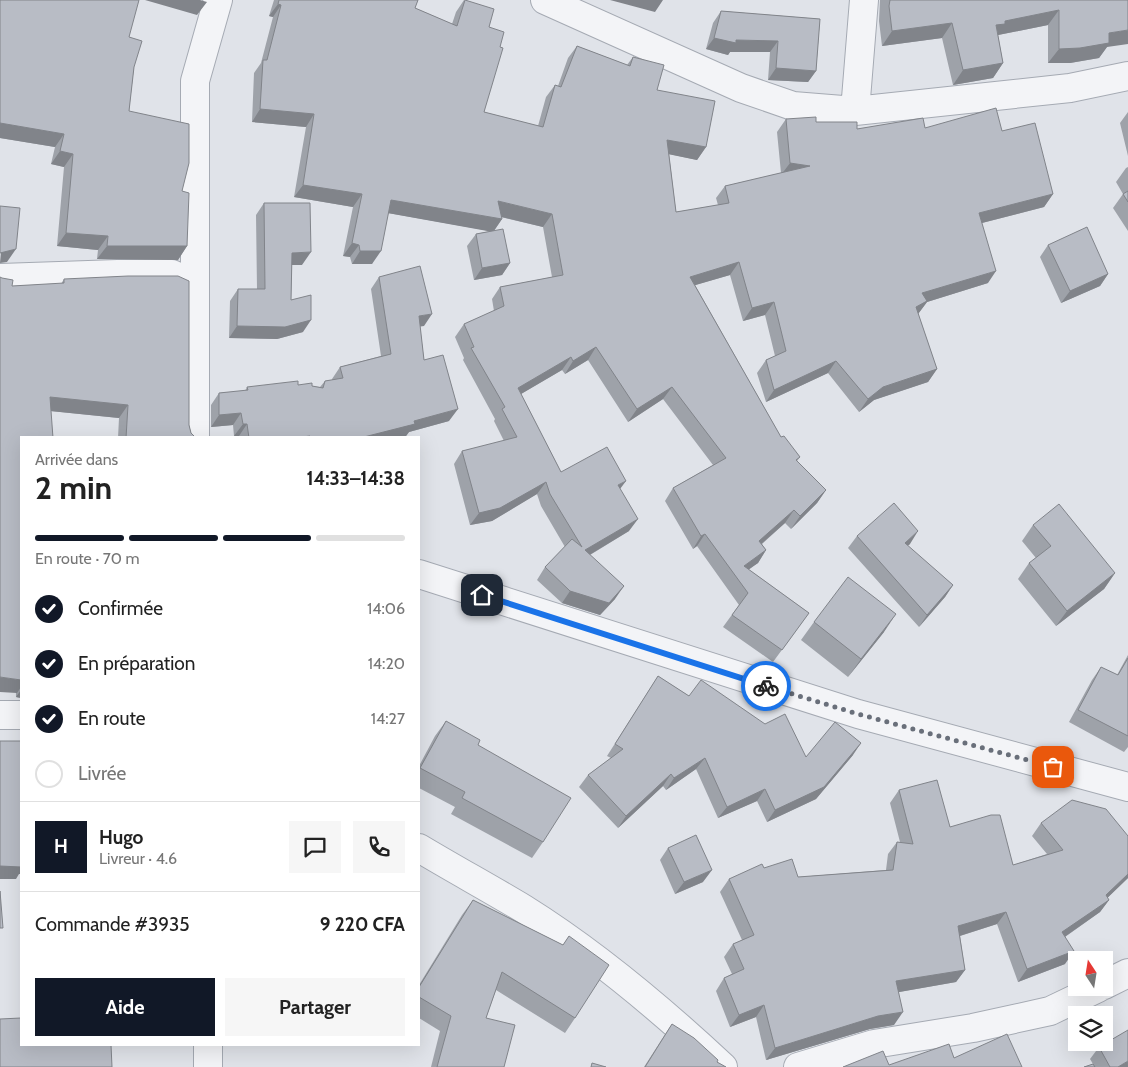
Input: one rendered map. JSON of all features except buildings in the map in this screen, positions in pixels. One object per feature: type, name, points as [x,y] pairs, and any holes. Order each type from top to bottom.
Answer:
[{"type":"street","points":[[195,436],[195,80],[218,0]]},
{"type":"street","points":[[545,0],[741,88],[793,106],[855,112],[1070,88],[1128,76]]},
{"type":"street","points":[[855,112],[864,0]]},
{"type":"street","points":[[0,278],[172,274],[195,284]]},
{"type":"street","points":[[420,574],[858,714],[1128,787]]},
{"type":"street","points":[[0,715],[20,715]]},
{"type":"street","points":[[420,849],[525,910],[598,961],[669,1017],[723,1067]]},
{"type":"street","points":[[1113,980],[1128,973]]},
{"type":"street","points":[[798,1067],[874,1044],[973,1028],[1050,1011],[1081,996]]},
{"type":"street","points":[[208,1046],[208,1067]]},
{"type":"way so far","points":[[766,686],[858,714],[1053,767]]},
{"type":"route","points":[[482,595],[766,686]]}]
